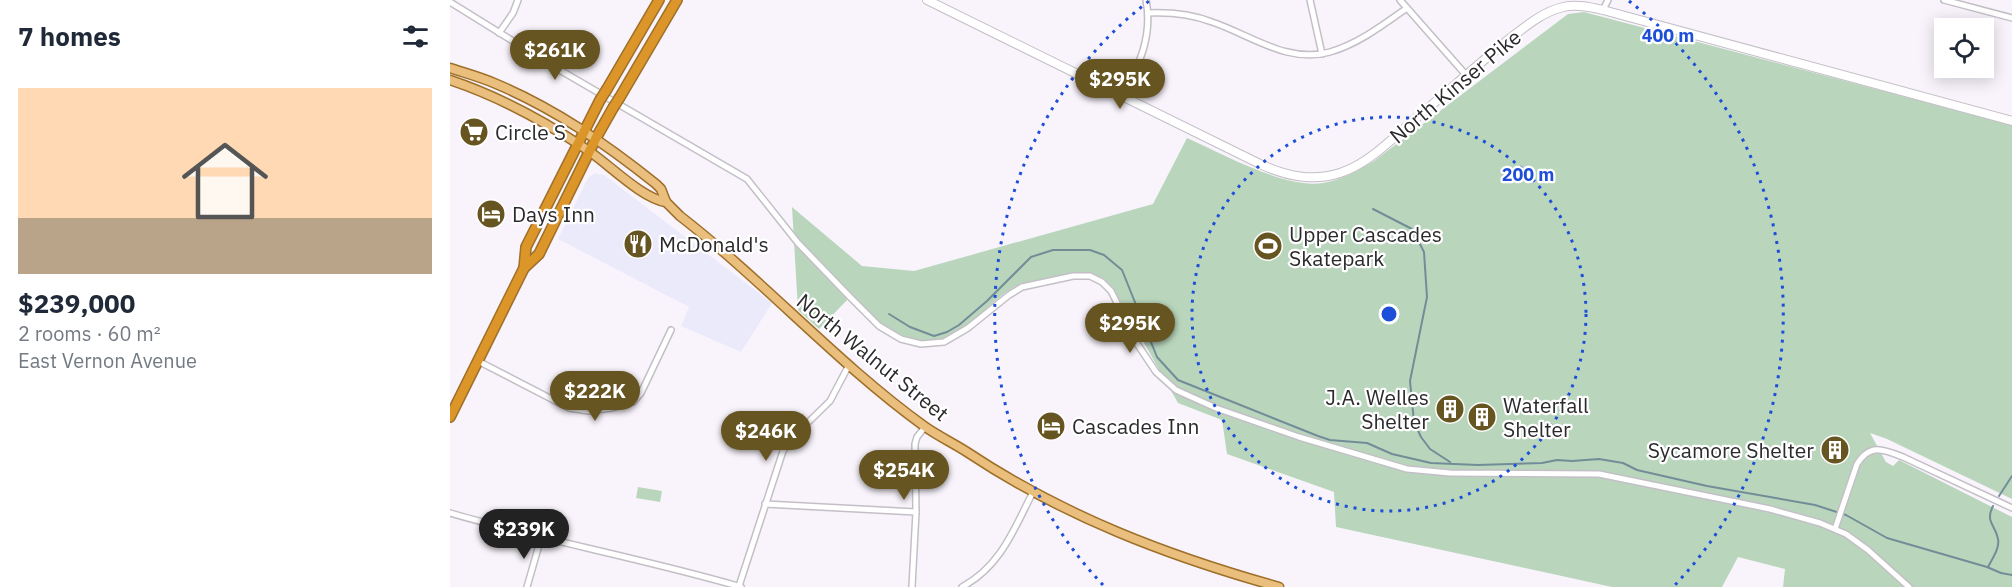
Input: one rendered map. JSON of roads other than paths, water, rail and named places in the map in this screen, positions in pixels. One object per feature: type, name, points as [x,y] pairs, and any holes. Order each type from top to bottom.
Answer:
[{"type":"highway","points":[[524,268],[526,247],[577,143],[659,0]]},
{"type":"highway","points":[[450,417],[524,268],[539,254],[596,138],[677,0]]},
{"type":"main road","name":"North Walnut Street","points":[[450,68],[494,83],[567,119],[596,138],[656,184],[666,202],[680,216],[849,365],[925,427],[984,464],[1074,514],[1161,550],[1279,587]]},
{"type":"main road","name":"North Walnut Street","points":[[450,80],[473,87],[577,143],[650,197],[666,202]]},
{"type":"street","points":[[499,33],[513,13],[518,0]]},
{"type":"street","name":"North Kinser Pike","points":[[927,0],[1273,170],[1313,178],[1338,174],[1359,165],[1520,31],[1549,12],[1578,6],[1603,10],[2012,121]]},
{"type":"street","points":[[1122,97],[1134,77],[1144,50],[1149,29],[1146,0]]},
{"type":"street","points":[[1310,0],[1322,54]]},
{"type":"street","points":[[1400,0],[1466,75]]},
{"type":"street","points":[[1603,10],[1608,0]]},
{"type":"street","points":[[1944,0],[2012,18]]},
{"type":"street","points":[[450,2],[747,179],[798,243],[879,326],[901,339],[921,344],[944,342],[968,328],[1022,287],[1073,276],[1090,276],[1102,282],[1111,291],[1138,345],[1156,372],[1167,383],[1191,398],[1299,437],[1371,460],[1421,472],[1564,473],[1610,476],[1770,509],[1835,529],[1868,550],[1909,587]]},
{"type":"street","points":[[1148,13],[1177,13],[1194,16],[1214,22],[1284,52],[1299,55],[1322,54],[1354,42],[1407,8]]},
{"type":"street","points":[[478,361],[569,408],[588,411],[612,408],[633,402],[641,393],[671,330]]},
{"type":"street","points":[[450,513],[740,587],[786,445],[830,401],[849,365]]},
{"type":"street","points":[[912,587],[916,512],[915,444],[917,437],[925,427]]},
{"type":"street","points":[[1835,529],[1857,464],[1863,455],[1876,449],[1903,457],[2012,508]]},
{"type":"street","points":[[962,587],[985,573],[992,565],[1007,544],[1033,492]]},
{"type":"street","points":[[765,504],[916,512]]},
{"type":"street","points":[[527,587],[541,538]]},
{"type":"street","points":[[708,587],[709,579]]},
{"type":"waterway","points":[[1373,209],[1412,229],[1424,252],[1427,297],[1410,381],[1414,422],[1430,449],[1450,462]]},
{"type":"waterway","points":[[889,314],[910,327],[934,336],[947,332],[959,325],[987,301],[1031,257],[1053,250],[1090,250],[1104,255],[1122,270],[1157,357],[1178,380],[1318,436],[1330,440],[1367,443],[1392,454],[1431,463],[1478,465],[1599,459],[1623,463],[1637,470],[1707,486],[1815,505],[1846,515],[1887,538],[2012,575]]},
{"type":"waterway","points":[[1999,496],[2012,476]]},
{"type":"waterway","points":[[1988,567],[1998,546],[1997,534],[1990,520],[1993,506]]},
{"type":"place","name":"Circle S","points":[[474,132]]},
{"type":"place","name":"Days Inn","points":[[491,214]]},
{"type":"place","name":"McDonald's","points":[[638,244]]},
{"type":"place","name":"Upper Cascades Skatepark","points":[[1268,246]]},
{"type":"place","name":"J.A. Welles Shelter","points":[[1450,409]]},
{"type":"place","name":"Waterfall Shelter","points":[[1482,417]]},
{"type":"place","name":"Cascades Inn","points":[[1051,426]]},
{"type":"place","name":"Sycamore Shelter","points":[[1835,450]]}]
